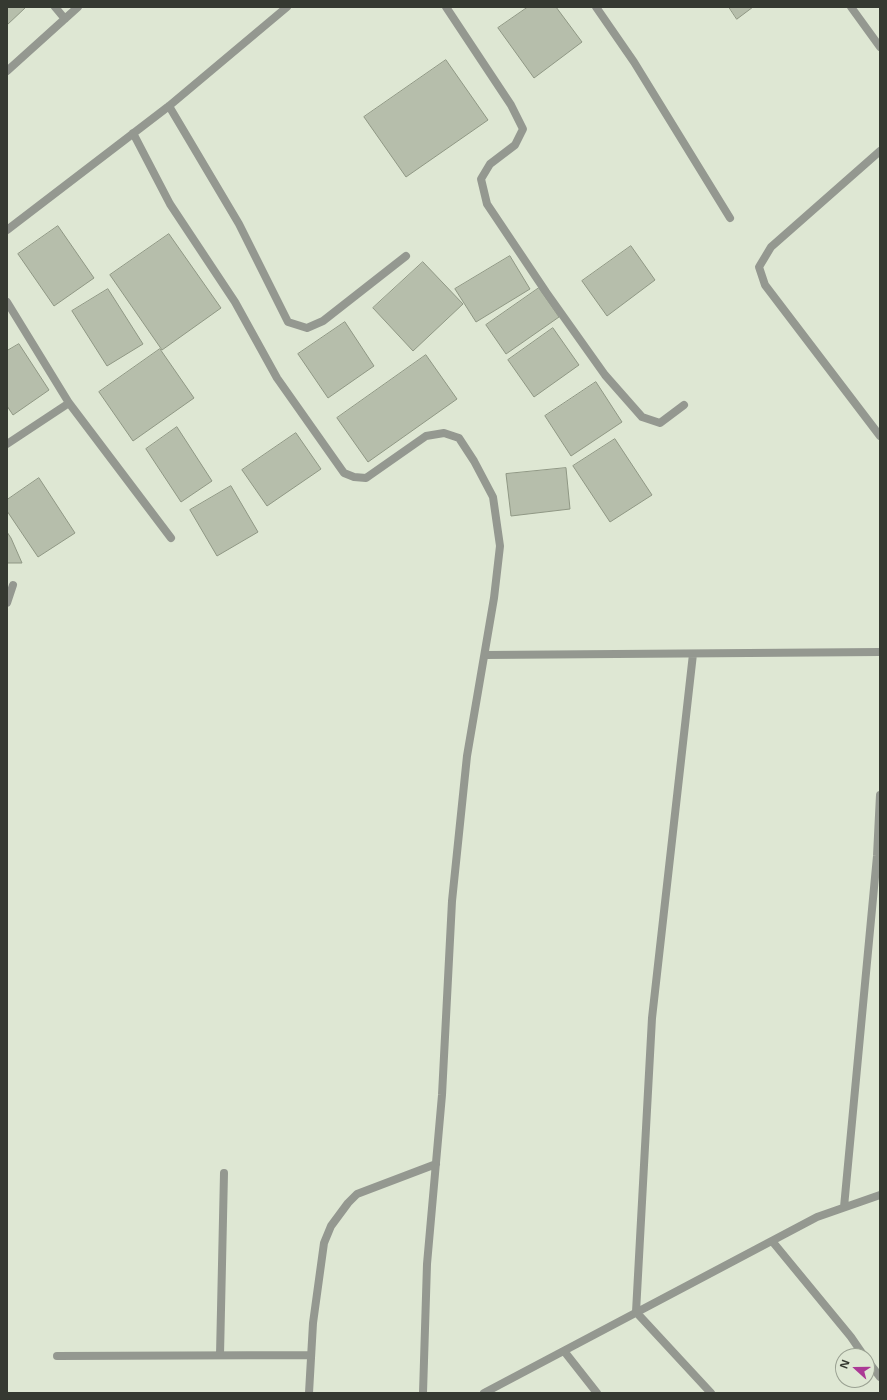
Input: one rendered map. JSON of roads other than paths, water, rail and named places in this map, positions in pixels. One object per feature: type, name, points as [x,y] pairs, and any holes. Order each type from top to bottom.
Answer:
[{"type":"street","points":[[55,7],[65,19]]},
{"type":"street","points":[[7,70],[78,7]]},
{"type":"street","points":[[7,230],[169,106],[287,7]]},
{"type":"street","points":[[446,7],[511,105],[523,129],[515,145],[490,164],[481,179],[487,204],[546,292],[605,375],[642,417],[660,423],[684,405]]},
{"type":"street","points":[[596,7],[634,62],[730,218]]},
{"type":"street","points":[[851,7],[880,47]]},
{"type":"street","points":[[169,106],[239,224],[288,322],[306,328],[323,321],[406,256]]},
{"type":"street","points":[[133,133],[170,204],[235,302],[277,378],[344,473],[354,477],[366,478],[426,436],[444,433],[458,438],[474,461],[493,497],[500,546],[494,598],[467,756],[452,901],[442,1095],[427,1264],[423,1393]]},
{"type":"street","points":[[879,154],[771,247],[759,267],[765,285],[880,436]]},
{"type":"street","points":[[7,302],[69,403],[171,538]]},
{"type":"street","points":[[7,444],[69,403]]},
{"type":"street","points":[[7,603],[13,585]]},
{"type":"street","points":[[484,655],[880,652]]},
{"type":"street","points":[[693,654],[652,1018],[636,1312],[711,1393]]},
{"type":"street","points":[[844,1207],[878,856],[880,795]]},
{"type":"street","points":[[309,1393],[313,1323],[324,1243],[331,1226],[348,1203],[357,1194],[436,1164]]},
{"type":"street","points":[[220,1354],[224,1173]]},
{"type":"street","points":[[484,1393],[817,1217],[880,1195]]},
{"type":"street","points":[[772,1241],[859,1348]]},
{"type":"street","points":[[564,1351],[597,1393]]},
{"type":"street","points":[[57,1356],[220,1354],[311,1355]]}]
